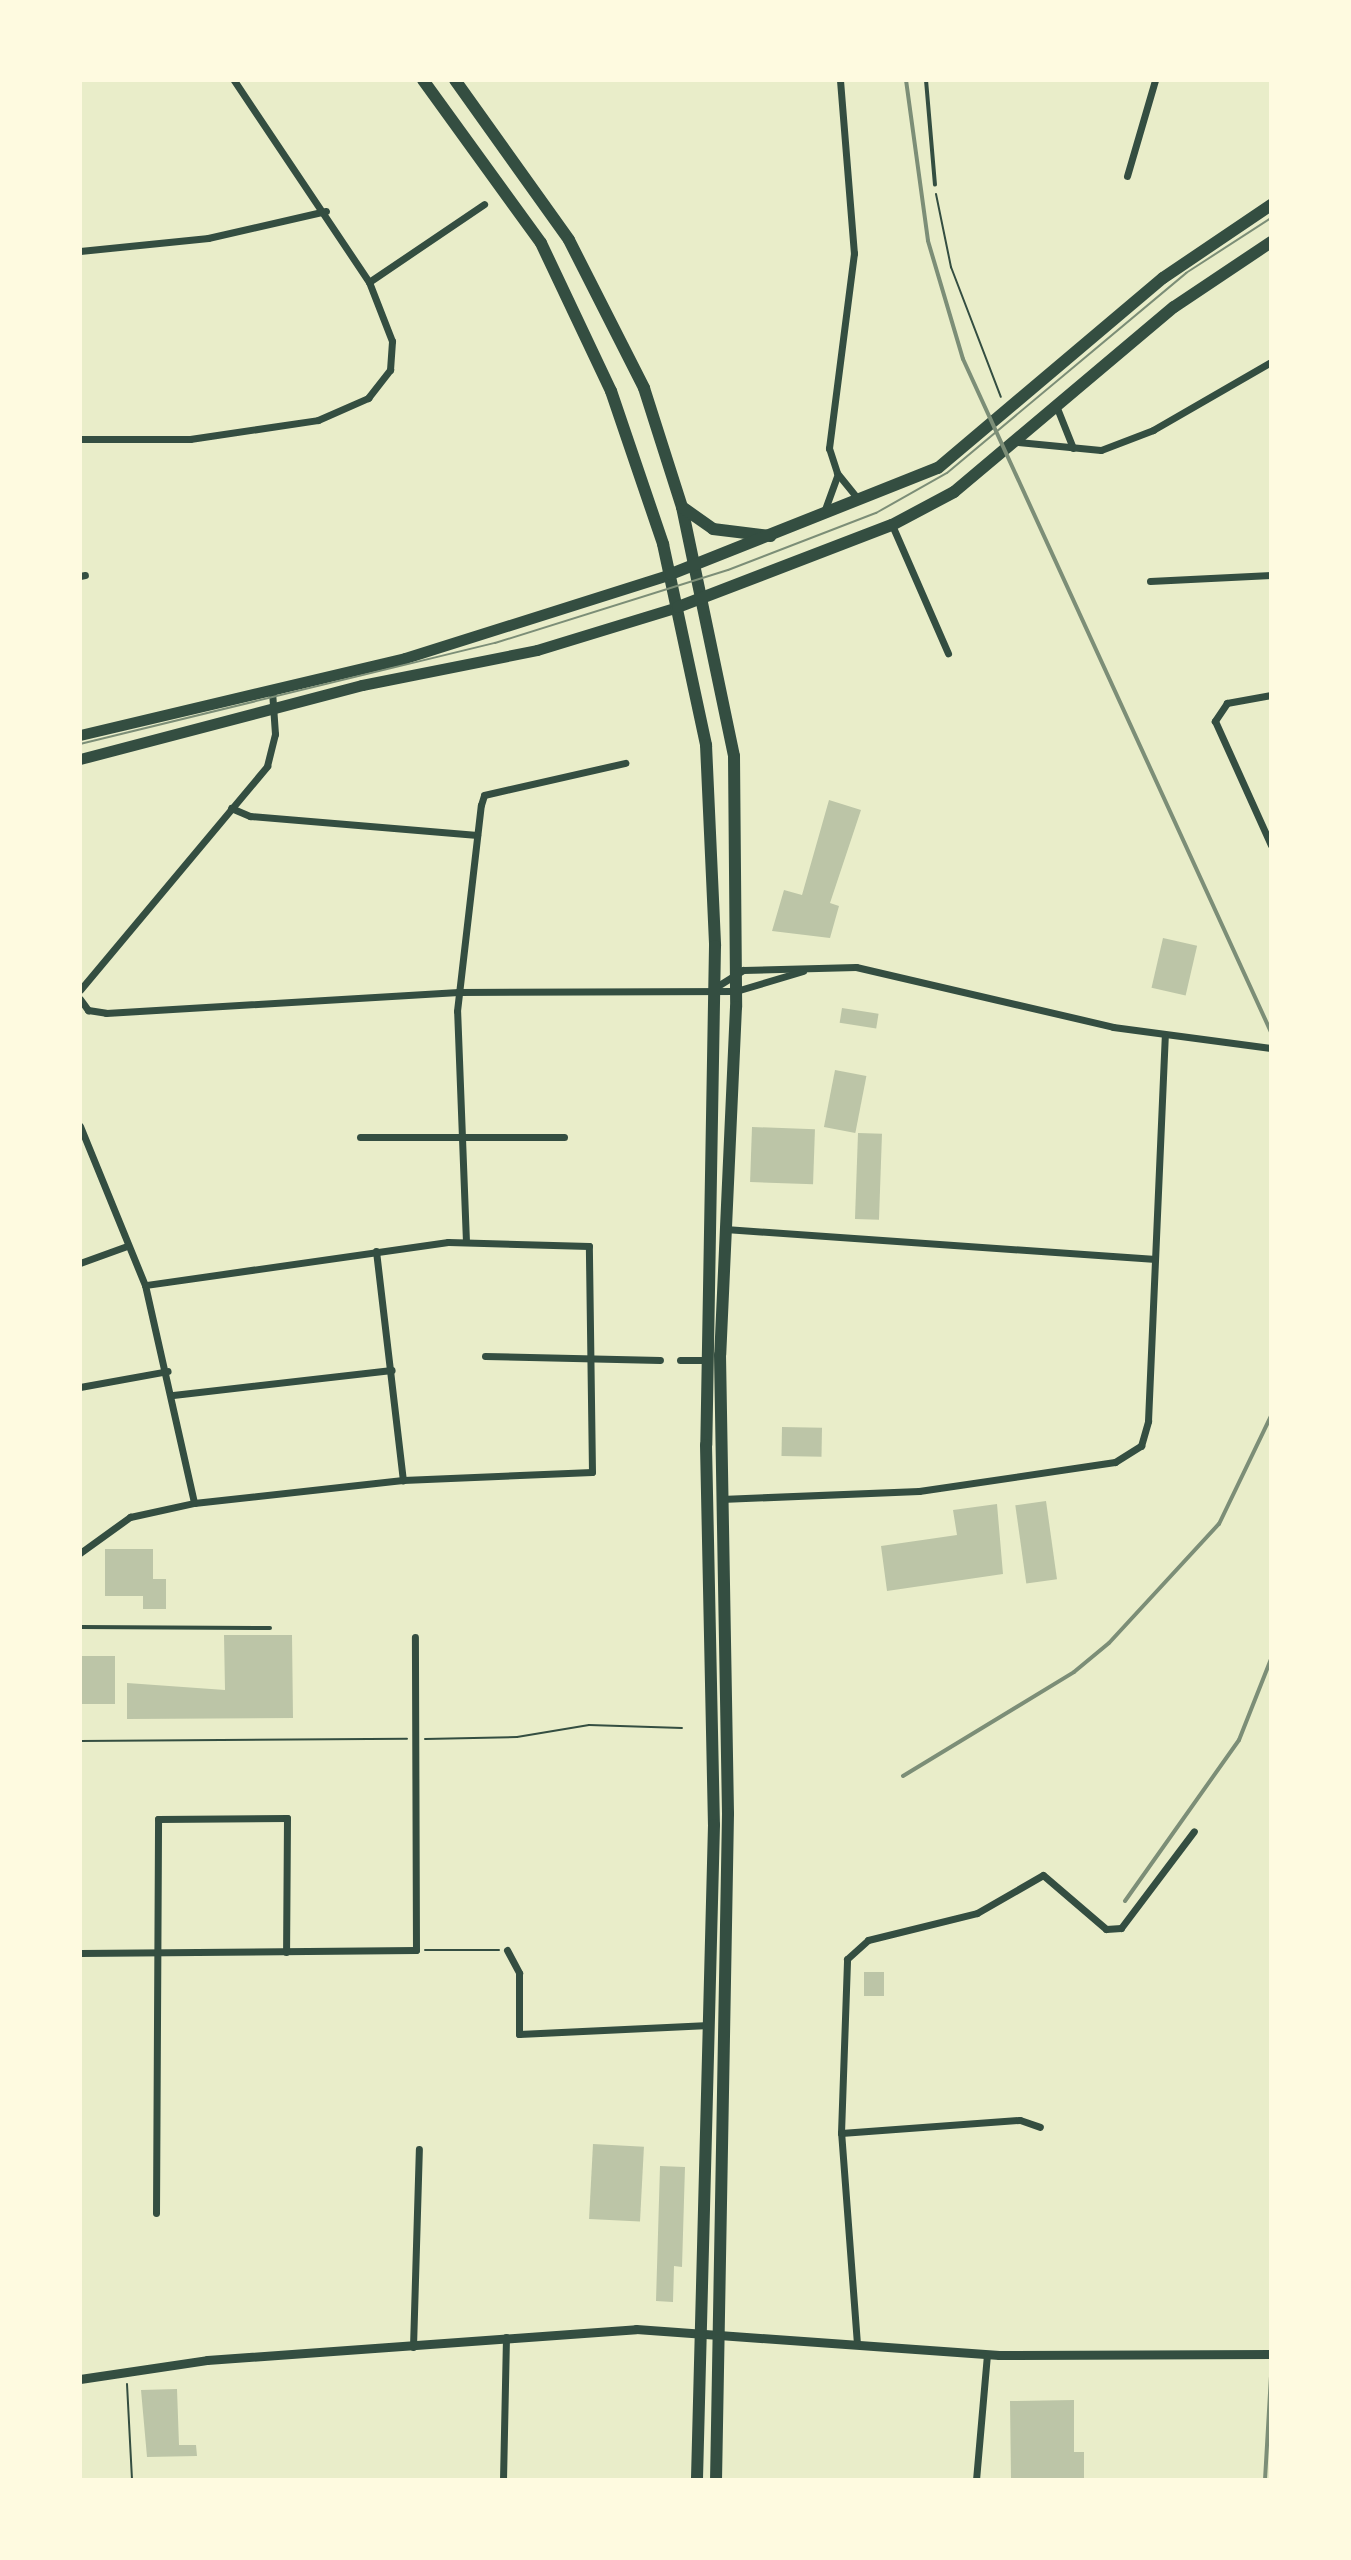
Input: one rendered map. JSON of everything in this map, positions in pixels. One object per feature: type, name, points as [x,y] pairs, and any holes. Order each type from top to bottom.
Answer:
[{"type":"main road","points":[[423,80],[553,264],[627,431],[671,574],[708,765],[714,988],[707,1360],[711,2025],[697,2480]]},
{"type":"main road","points":[[455,80],[536,190],[601,297],[655,415],[682,507],[736,773],[736,991],[725,1229],[721,1499],[728,1760],[721,2333],[716,2480]]},
{"type":"main road","points":[[80,735],[272,691],[449,645],[671,574],[863,502],[957,456],[1163,278],[1271,205]]},
{"type":"main road","points":[[80,759],[274,707],[491,662],[678,607],[892,525],[954,492],[1018,442],[1174,307],[1271,242]]},
{"type":"main road","points":[[682,507],[713,529],[774,536]]},
{"type":"street","points":[[80,439],[272,430],[358,404],[378,388],[392,359],[387,322],[369,282],[326,211],[234,80]]},
{"type":"street","points":[[840,80],[854,253],[829,434],[837,473],[863,502]]},
{"type":"street","points":[[1127,176],[1155,80]]},
{"type":"street","points":[[369,282],[484,204]]},
{"type":"street","points":[[80,251],[208,238],[326,211]]},
{"type":"street","points":[[1018,442],[1101,450],[1136,438],[1271,362]]},
{"type":"street","points":[[1057,408],[1073,448]]},
{"type":"street","points":[[820,518],[837,473]]},
{"type":"street","points":[[892,525],[948,653]]},
{"type":"street","points":[[1150,581],[1271,575]]},
{"type":"street","points":[[80,990],[267,766],[274,707],[272,691]]},
{"type":"street","points":[[1271,695],[1227,703],[1215,721],[1271,845]]},
{"type":"street","points":[[466,1242],[458,992],[484,795],[625,763]]},
{"type":"street","points":[[231,808],[250,816],[477,835]]},
{"type":"street","points":[[714,988],[735,972],[872,969],[1165,1037],[1271,1048]]},
{"type":"street","points":[[80,999],[88,1010],[458,992],[714,988],[736,991],[803,971]]},
{"type":"street","points":[[721,1499],[919,1491],[1122,1460],[1146,1434],[1165,1037]]},
{"type":"street","points":[[80,1126],[145,1285],[168,1371],[194,1503]]},
{"type":"street","points":[[360,1137],[564,1137]]},
{"type":"street","points":[[725,1229],[1152,1259]]},
{"type":"street","points":[[80,1553],[130,1517],[194,1503],[403,1480],[592,1472],[593,1360],[589,1246],[466,1242],[376,1251],[145,1285]]},
{"type":"street","points":[[80,1263],[127,1246]]},
{"type":"street","points":[[376,1251],[403,1480]]},
{"type":"street","points":[[485,1356],[660,1360]]},
{"type":"street","points":[[680,1360],[707,1360]]},
{"type":"street","points":[[173,1395],[392,1370]]},
{"type":"street","points":[[80,1387],[168,1371]]},
{"type":"street","points":[[80,1953],[416,1950],[415,1637]]},
{"type":"street","points":[[156,2213],[160,1953],[158,1819],[287,1818],[286,1952]]},
{"type":"street","points":[[857,2344],[841,2133],[842,1975],[861,1944],[977,1913],[1043,1875],[1106,1929],[1121,1928],[1194,1831]]},
{"type":"street","points":[[507,1950],[519,1973],[519,2034],[711,2025]]},
{"type":"street","points":[[841,2133],[1020,2120],[1040,2127]]},
{"type":"street","points":[[413,2347],[419,2149]]},
{"type":"street","points":[[80,2379],[127,2371],[506,2337],[702,2332],[987,2355],[1271,2354]]},
{"type":"street","points":[[503,2480],[506,2337]]},
{"type":"street","points":[[976,2480],[987,2355]]},
{"type":"lane","points":[[926,80],[935,185]]},
{"type":"lane","points":[[80,1627],[270,1628]]},
{"type":"path","points":[[935,185],[951,267],[1003,402]]},
{"type":"path","points":[[80,1741],[415,1740],[517,1737],[589,1725],[682,1728]]},
{"type":"path","points":[[416,1950],[507,1950]]},
{"type":"path","points":[[127,2371],[132,2480]]},
{"type":"building","points":[[829,800],[861,810],[830,903],[839,906],[830,938],[772,931],[784,890],[802,895]]},
{"type":"building","points":[[1163,938],[1197,946],[1186,996],[1152,988]]},
{"type":"building","points":[[842,1008],[879,1014],[876,1029],[840,1023]]},
{"type":"building","points":[[835,1070],[866,1076],[855,1133],[824,1127]]},
{"type":"building","points":[[752,1127],[815,1129],[813,1184],[750,1182]]},
{"type":"building","points":[[858,1133],[882,1134],[879,1220],[855,1219]]},
{"type":"building","points":[[782,1427],[822,1428],[821,1457],[781,1456]]},
{"type":"building","points":[[1046,1501],[1057,1579],[1026,1584],[1015,1505]]},
{"type":"building","points":[[997,1504],[1003,1574],[887,1591],[881,1546],[957,1535],[953,1510]]},
{"type":"building","points":[[105,1549],[153,1549],[153,1579],[166,1579],[166,1609],[143,1609],[143,1596],[105,1596]]},
{"type":"building","points":[[224,1635],[292,1635],[293,1718],[127,1719],[127,1683],[225,1690]]},
{"type":"building","points":[[80,1656],[115,1656],[115,1704],[80,1704]]},
{"type":"building","points":[[864,1972],[884,1972],[884,1996],[864,1996]]},
{"type":"building","points":[[593,2144],[644,2147],[640,2222],[589,2219]]},
{"type":"building","points":[[660,2166],[685,2167],[682,2267],[674,2266],[673,2302],[656,2301]]},
{"type":"building","points":[[177,2389],[179,2445],[196,2445],[197,2456],[147,2457],[141,2390]]},
{"type":"building","points":[[1074,2400],[1074,2452],[1084,2452],[1084,2480],[1011,2480],[1010,2401]]},
{"type":"tram line","points":[[80,744],[495,643],[728,570],[876,513],[947,473],[1186,273],[1271,218]]},
{"type":"railway","points":[[906,80],[928,241],[963,359],[1271,1032]]},
{"type":"railway","points":[[903,1776],[1074,1672],[1109,1643],[1219,1524],[1271,1416]]},
{"type":"railway","points":[[1125,1901],[1239,1740],[1271,1659]]},
{"type":"railway","points":[[1265,2480],[1271,2377]]}]
